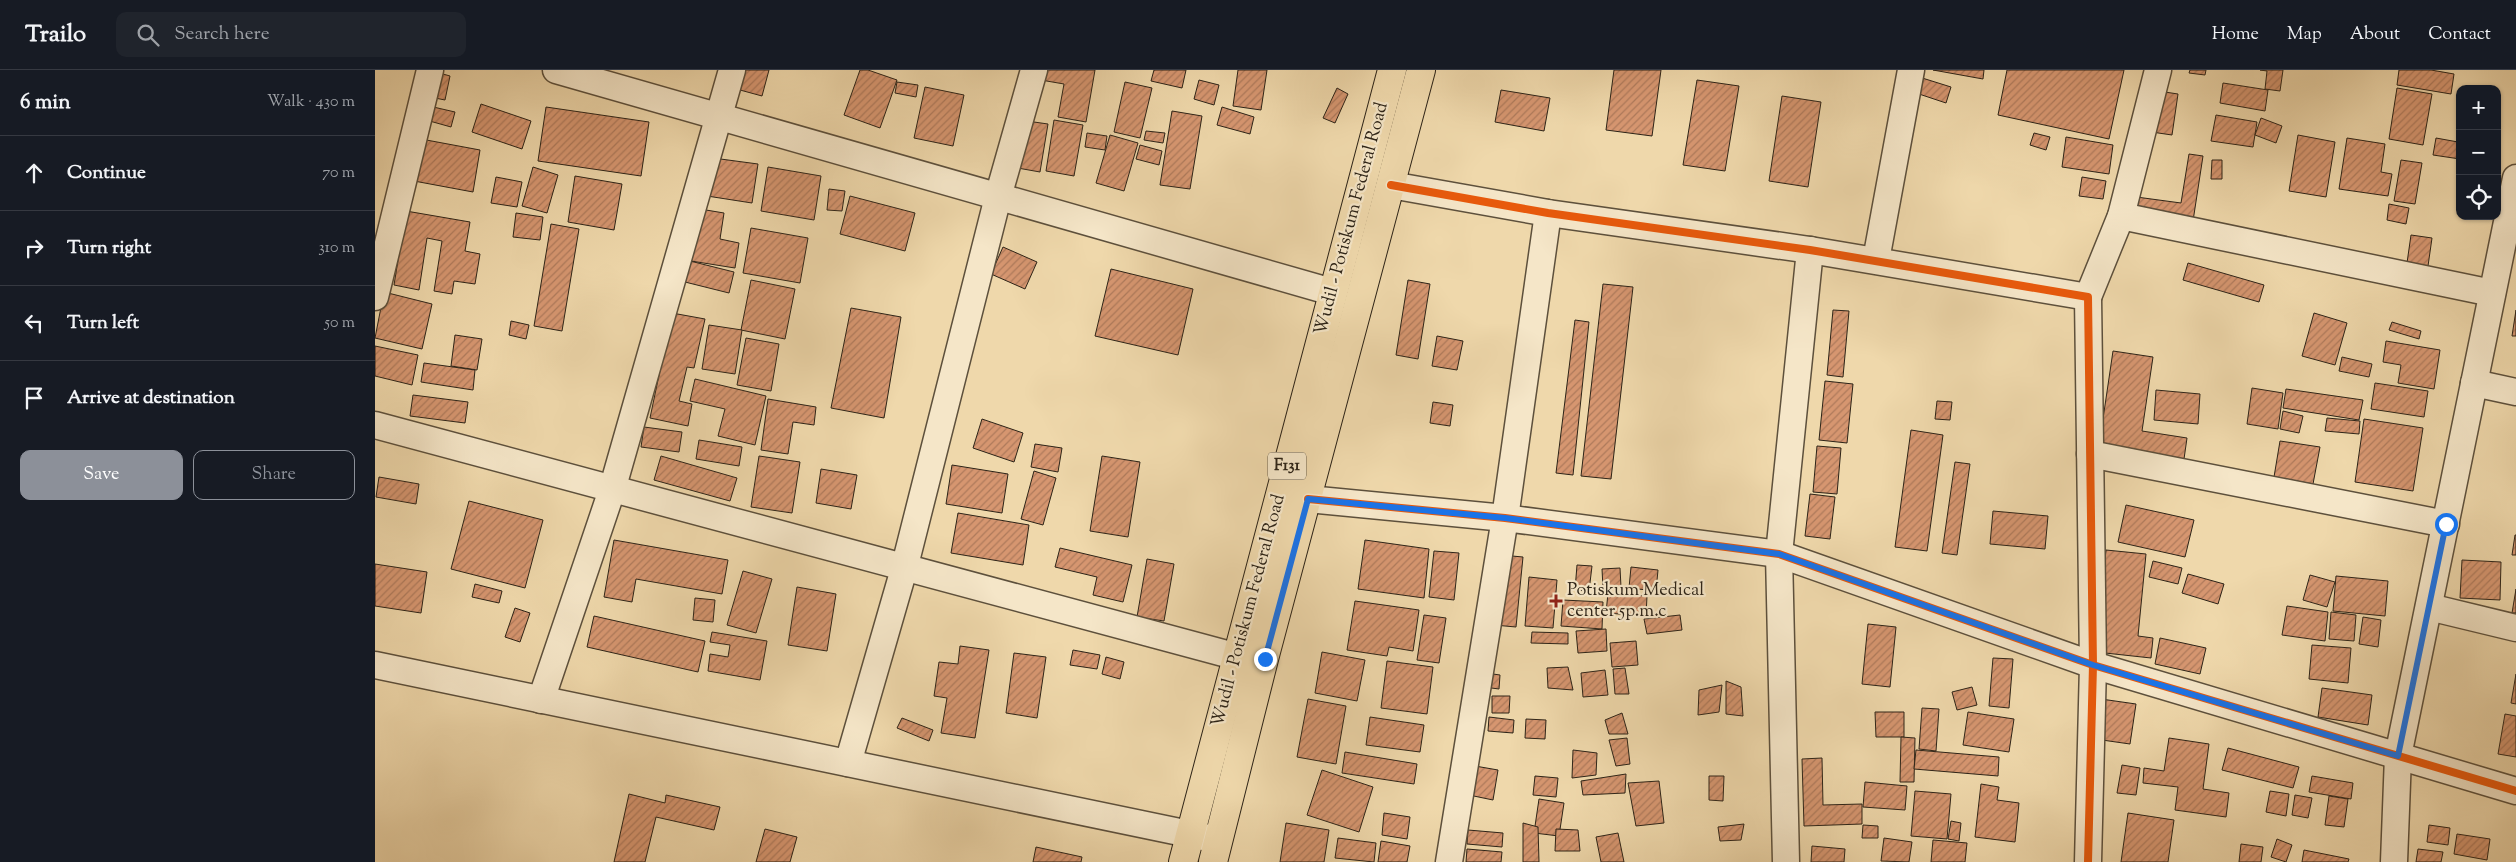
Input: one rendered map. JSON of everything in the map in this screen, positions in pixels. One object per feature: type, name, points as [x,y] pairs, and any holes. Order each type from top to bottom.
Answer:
[{"type":"main road","name":"Wudil - Potiskum Federal Road","points":[[1183,862],[1391,70]]},
{"type":"main road","name":"Wudil - Potiskum Federal Road","points":[[1215,851],[1421,70]]},
{"type":"street","points":[[375,297],[430,70]]},
{"type":"street","points":[[556,70],[1332,292]]},
{"type":"street","points":[[541,700],[611,490],[732,70]]},
{"type":"street","points":[[848,764],[904,569],[998,197],[1034,70]]},
{"type":"street","points":[[1876,260],[1911,70]]},
{"type":"street","points":[[2088,862],[2093,665],[2088,297],[2121,216],[2158,70]]},
{"type":"street","points":[[2394,862],[2398,756],[2492,294],[2512,223],[2516,178]]},
{"type":"street","points":[[1391,185],[1548,213],[1876,260],[2088,297]]},
{"type":"street","points":[[1449,862],[1505,518],[1548,213]]},
{"type":"street","points":[[2121,216],[2492,294]]},
{"type":"street","points":[[1786,862],[1779,554],[1810,250]]},
{"type":"street","points":[[2475,383],[2516,392]]},
{"type":"street","points":[[375,425],[904,569],[1238,657]]},
{"type":"street","points":[[2090,454],[2446,524]]},
{"type":"street","points":[[1308,499],[1505,518],[1779,554],[2093,665],[2516,791]]},
{"type":"street","points":[[2429,608],[2516,628]]},
{"type":"street","points":[[375,665],[1190,835],[1215,851]]},
{"type":"building","points":[[734,70],[769,70],[762,96],[729,87]]},
{"type":"building","points":[[860,70],[868,70],[897,80],[880,128],[844,115]]},
{"type":"building","points":[[1037,70],[1095,70],[1086,122],[1058,117],[1064,84],[1035,79]]},
{"type":"building","points":[[1154,70],[1186,70],[1182,88],[1151,81]]},
{"type":"building","points":[[1238,70],[1267,70],[1261,110],[1233,106]]},
{"type":"building","points":[[1614,70],[1661,70],[1652,136],[1606,130]]},
{"type":"building","points":[[1933,70],[1984,70],[1983,79]]},
{"type":"building","points":[[2007,70],[2124,70],[2109,139],[1998,115]]},
{"type":"building","points":[[2190,70],[2206,70],[2205,75],[2189,73]]},
{"type":"building","points":[[2260,70],[2283,70],[2280,91],[2265,89],[2267,71]]},
{"type":"building","points":[[2399,70],[2431,70],[2454,74],[2451,94],[2397,85]]},
{"type":"building","points":[[436,72],[450,76],[445,100],[430,97]]},
{"type":"building","points":[[1903,72],[1951,87],[1946,103],[1898,87]]},
{"type":"building","points":[[1199,80],[1219,85],[1214,105],[1194,99]]},
{"type":"building","points":[[1697,80],[1739,86],[1725,171],[1683,165]]},
{"type":"building","points":[[897,82],[918,85],[916,97],[895,93]]},
{"type":"building","points":[[1125,82],[1152,88],[1140,138],[1114,132]]},
{"type":"building","points":[[2223,83],[2268,90],[2265,111],[2220,103]]},
{"type":"building","points":[[925,87],[964,95],[953,146],[914,138]]},
{"type":"building","points":[[1337,88],[1348,94],[1335,123],[1323,118]]},
{"type":"building","points":[[2397,88],[2432,94],[2423,145],[2389,139]]},
{"type":"building","points":[[2145,89],[2178,94],[2172,135],[2138,130]]},
{"type":"building","points":[[1501,90],[1550,98],[1544,131],[1495,122]]},
{"type":"building","points":[[1782,96],[1821,102],[1808,187],[1769,181]]},
{"type":"building","points":[[481,104],[531,121],[522,149],[472,132]]},
{"type":"building","points":[[429,106],[455,112],[451,127],[426,120]]},
{"type":"building","points":[[546,107],[649,122],[641,176],[538,161]]},
{"type":"building","points":[[1222,107],[1254,117],[1250,134],[1217,125]]},
{"type":"building","points":[[1172,111],[1202,116],[1190,189],[1160,185]]},
{"type":"building","points":[[2216,115],[2257,122],[2253,147],[2211,141]]},
{"type":"building","points":[[2261,118],[2282,126],[2276,143],[2255,135]]},
{"type":"building","points":[[1020,120],[1048,124],[1040,172],[1012,167]]},
{"type":"building","points":[[1054,120],[1083,125],[1074,176],[1046,171]]},
{"type":"building","points":[[1146,131],[1165,133],[1163,143],[1144,140]]},
{"type":"building","points":[[1087,133],[1107,136],[1105,150],[1085,147]]},
{"type":"building","points":[[2034,133],[2050,137],[2046,150],[2030,145]]},
{"type":"building","points":[[1110,135],[1138,143],[1124,191],[1096,183]]},
{"type":"building","points":[[2298,135],[2335,142],[2326,197],[2289,191]]},
{"type":"building","points":[[2066,137],[2113,145],[2109,174],[2062,167]]},
{"type":"building","points":[[2347,138],[2385,144],[2381,172],[2392,174],[2388,196],[2339,189]]},
{"type":"building","points":[[2436,138],[2456,142],[2456,158],[2433,155]]},
{"type":"building","points":[[421,139],[480,150],[473,192],[414,181]]},
{"type":"building","points":[[1140,145],[1162,151],[1159,165],[1136,159]]},
{"type":"building","points":[[2189,154],[2203,156],[2193,221],[2127,211],[2129,196],[2181,203]]},
{"type":"building","points":[[713,158],[758,164],[752,203],[707,196]]},
{"type":"building","points":[[2212,160],[2222,160],[2222,179],[2211,179]]},
{"type":"building","points":[[2401,160],[2422,163],[2415,204],[2394,201]]},
{"type":"building","points":[[533,167],[558,175],[547,213],[522,206]]},
{"type":"building","points":[[768,167],[821,176],[814,220],[761,211]]},
{"type":"building","points":[[575,176],[622,184],[614,230],[568,222]]},
{"type":"building","points":[[496,177],[522,182],[517,207],[491,203]]},
{"type":"building","points":[[2082,177],[2106,181],[2103,199],[2079,196]]},
{"type":"building","points":[[829,189],[845,191],[842,211],[827,210]]},
{"type":"building","points":[[850,196],[915,213],[905,251],[840,234]]},
{"type":"building","points":[[2389,204],[2409,208],[2406,224],[2387,220]]},
{"type":"building","points":[[700,209],[724,213],[720,239],[739,243],[735,268],[691,261]]},
{"type":"building","points":[[406,211],[470,222],[465,251],[480,254],[475,284],[454,281],[452,294],[434,291],[442,241],[427,238],[419,290],[394,285]]},
{"type":"building","points":[[516,213],[543,217],[540,240],[513,237]]},
{"type":"building","points":[[551,224],[579,229],[562,331],[534,326]]},
{"type":"building","points":[[751,228],[808,238],[800,283],[743,273]]},
{"type":"building","points":[[2411,235],[2432,238],[2428,266],[2407,263]]},
{"type":"building","points":[[1003,247],[1037,262],[1025,289],[991,274]]},
{"type":"building","points":[[690,261],[734,272],[729,293],[685,282]]},
{"type":"building","points":[[2188,263],[2264,285],[2259,302],[2183,280]]},
{"type":"building","points":[[1111,269],[1193,289],[1178,355],[1095,336]]},
{"type":"building","points":[[751,280],[795,289],[785,339],[741,330]]},
{"type":"building","points":[[1408,280],[1430,284],[1418,359],[1396,355]]},
{"type":"building","points":[[1603,284],[1633,287],[1611,479],[1581,476]]},
{"type":"building","points":[[384,292],[432,304],[422,349],[375,338]]},
{"type":"building","points":[[851,308],[901,317],[884,418],[831,408]]},
{"type":"building","points":[[1833,310],[1849,311],[1843,377],[1827,375]]},
{"type":"building","points":[[2516,310],[2516,336],[2512,336]]},
{"type":"building","points":[[672,313],[705,319],[694,368],[687,367],[679,401],[692,404],[688,426],[650,418]]},
{"type":"building","points":[[2314,313],[2347,323],[2335,365],[2302,356]]},
{"type":"building","points":[[1575,320],[1589,322],[1573,475],[1556,473]]},
{"type":"building","points":[[511,321],[529,325],[526,339],[509,335]]},
{"type":"building","points":[[2392,322],[2421,331],[2419,339],[2389,330]]},
{"type":"building","points":[[709,325],[742,330],[735,374],[702,369]]},
{"type":"building","points":[[455,335],[482,339],[477,370],[451,366]]},
{"type":"building","points":[[1437,336],[1463,341],[1457,370],[1432,366]]},
{"type":"building","points":[[746,338],[779,344],[771,391],[737,385]]},
{"type":"building","points":[[2386,341],[2440,350],[2434,389],[2398,383],[2401,365],[2383,362]]},
{"type":"building","points":[[375,346],[418,355],[412,385],[375,376]]},
{"type":"building","points":[[2113,351],[2153,357],[2142,431],[2187,438],[2184,459],[2099,446]]},
{"type":"building","points":[[2342,357],[2372,364],[2369,377],[2339,371]]},
{"type":"building","points":[[424,363],[475,370],[473,390],[421,382]]},
{"type":"building","points":[[695,379],[766,396],[755,445],[718,436],[725,409],[690,401]]},
{"type":"building","points":[[1825,381],[1853,384],[1847,443],[1819,440]]},
{"type":"building","points":[[2375,383],[2428,391],[2424,417],[2371,409]]},
{"type":"building","points":[[2252,388],[2283,393],[2278,429],[2247,424]]},
{"type":"building","points":[[2286,389],[2363,400],[2359,420],[2283,408]]},
{"type":"building","points":[[2156,390],[2200,394],[2198,424],[2154,420]]},
{"type":"building","points":[[413,395],[468,402],[465,423],[410,416]]},
{"type":"building","points":[[768,399],[816,407],[814,425],[793,422],[788,454],[761,450]]},
{"type":"building","points":[[1937,401],[1952,402],[1950,420],[1935,419]]},
{"type":"building","points":[[1433,402],[1453,405],[1450,426],[1430,423]]},
{"type":"building","points":[[2283,411],[2303,416],[2299,433],[2280,429]]},
{"type":"building","points":[[2327,418],[2360,421],[2359,434],[2325,431]]},
{"type":"building","points":[[982,419],[1023,433],[1014,462],[973,448]]},
{"type":"building","points":[[2364,419],[2423,428],[2413,491],[2355,482]]},
{"type":"building","points":[[644,427],[682,432],[679,452],[641,447]]},
{"type":"building","points":[[1911,430],[1943,435],[1927,551],[1895,547]]},
{"type":"building","points":[[699,440],[742,447],[739,466],[696,459]]},
{"type":"building","points":[[2280,441],[2320,447],[2313,484],[2274,477]]},
{"type":"building","points":[[1035,444],[1062,448],[1058,472],[1031,467]]},
{"type":"building","points":[[1817,446],[1841,448],[1837,494],[1813,492]]},
{"type":"building","points":[[661,456],[737,478],[730,501],[654,480]]},
{"type":"building","points":[[759,456],[800,462],[792,513],[751,507]]},
{"type":"building","points":[[1102,456],[1140,462],[1128,537],[1090,531]]},
{"type":"building","points":[[1955,462],[1970,464],[1957,555],[1942,553]]},
{"type":"building","points":[[952,465],[1008,474],[1002,513],[946,504]]},
{"type":"building","points":[[821,469],[857,475],[851,509],[816,503]]},
{"type":"building","points":[[1034,471],[1056,478],[1043,525],[1021,519]]},
{"type":"building","points":[[379,477],[419,484],[416,504],[376,497]]},
{"type":"building","points":[[1810,494],[1835,497],[1830,539],[1805,536]]},
{"type":"building","points":[[469,501],[543,520],[525,588],[451,569]]},
{"type":"building","points":[[2126,505],[2194,520],[2185,557],[2118,542]]},
{"type":"building","points":[[1993,511],[2048,516],[2045,549],[1990,544]]},
{"type":"building","points":[[958,513],[1029,525],[1023,565],[951,553]]},
{"type":"building","points":[[2515,535],[2516,555],[2512,555]]},
{"type":"building","points":[[614,540],[728,560],[722,594],[636,579],[632,602],[604,597]]},
{"type":"building","points":[[1365,540],[1429,549],[1424,598],[1358,589]]},
{"type":"building","points":[[1060,548],[1132,565],[1123,602],[1093,595],[1097,577],[1055,567]]},
{"type":"building","points":[[2106,550],[2146,554],[2138,636],[2153,638],[2151,658],[2096,652]]},
{"type":"building","points":[[1434,551],[1459,553],[1454,600],[1429,597]]},
{"type":"building","points":[[1501,555],[1523,557],[1516,627],[1494,625]]},
{"type":"building","points":[[1147,559],[1174,564],[1164,621],[1137,617]]},
{"type":"building","points":[[2462,560],[2501,562],[2500,600],[2460,598]]},
{"type":"building","points":[[2153,561],[2182,568],[2178,584],[2149,577]]},
{"type":"building","points":[[375,564],[427,572],[421,613],[375,606]]},
{"type":"building","points":[[1577,565],[1592,566],[1589,591],[1575,590]]},
{"type":"building","points":[[1631,567],[1658,570],[1656,591],[1629,588]]},
{"type":"building","points":[[1620,568],[1621,587],[1603,588],[1602,569]]},
{"type":"building","points":[[743,571],[772,579],[756,633],[727,625]]},
{"type":"building","points":[[2188,574],[2224,584],[2218,604],[2182,593]]},
{"type":"building","points":[[2310,575],[2335,582],[2327,607],[2303,600]]},
{"type":"building","points":[[2336,576],[2388,581],[2385,616],[2333,611]]},
{"type":"building","points":[[1529,577],[1557,580],[1553,628],[1525,626]]},
{"type":"building","points":[[475,584],[502,591],[499,603],[472,597]]},
{"type":"building","points":[[797,587],[836,594],[827,651],[788,645]]},
{"type":"building","points":[[2516,589],[2516,613],[2512,613]]},
{"type":"building","points":[[1608,593],[1647,596],[1646,616],[1606,613]]},
{"type":"building","points":[[695,598],[715,600],[713,622],[693,620]]},
{"type":"building","points":[[1563,600],[1603,602],[1602,629],[1561,626]]},
{"type":"building","points":[[1355,601],[1419,610],[1413,651],[1389,647],[1387,656],[1347,650]]},
{"type":"building","points":[[2287,606],[2328,612],[2325,641],[2282,635]]},
{"type":"building","points":[[515,608],[530,613],[520,642],[505,637]]},
{"type":"building","points":[[2331,612],[2356,615],[2354,641],[2329,639]]},
{"type":"building","points":[[1424,615],[1446,618],[1439,663],[1417,660]]},
{"type":"building","points":[[1680,615],[1682,630],[1647,634],[1644,619]]},
{"type":"building","points":[[594,616],[705,641],[698,672],[587,647]]},
{"type":"building","points":[[2363,617],[2381,620],[2378,647],[2359,644]]},
{"type":"building","points":[[1868,624],[1896,627],[1890,687],[1862,684]]},
{"type":"building","points":[[1606,629],[1607,651],[1578,653],[1576,631]]},
{"type":"building","points":[[712,632],[767,641],[760,680],[708,671],[710,654],[728,657],[730,645],[710,642]]},
{"type":"building","points":[[1532,632],[1568,633],[1568,644],[1531,643]]},
{"type":"building","points":[[2160,638],[2206,648],[2200,674],[2155,664]]},
{"type":"building","points":[[1636,641],[1638,665],[1612,667],[1610,643]]},
{"type":"building","points":[[2312,645],[2351,648],[2348,683],[2309,679]]},
{"type":"building","points":[[960,646],[989,650],[975,738],[941,733],[947,698],[934,696],[939,662],[958,664]]},
{"type":"building","points":[[1073,650],[1100,655],[1097,669],[1070,665]]},
{"type":"building","points":[[1322,652],[1365,660],[1357,701],[1315,693]]},
{"type":"building","points":[[1014,653],[1046,657],[1037,718],[1006,713]]},
{"type":"building","points":[[1106,657],[1124,662],[1120,679],[1102,674]]},
{"type":"building","points":[[1993,658],[2013,659],[2009,708],[1989,706]]},
{"type":"building","points":[[1387,661],[1433,667],[1427,714],[1381,708]]},
{"type":"building","points":[[1568,667],[1573,690],[1548,688],[1547,668]]},
{"type":"building","points":[[1625,668],[1629,694],[1615,694],[1613,669]]},
{"type":"building","points":[[1605,670],[1608,695],[1583,697],[1581,673]]},
{"type":"building","points":[[1486,673],[1500,675],[1499,689],[1484,687]]},
{"type":"building","points":[[2516,674],[2516,704],[2511,703]]},
{"type":"building","points":[[1726,681],[1741,687],[1743,716],[1726,714]]},
{"type":"building","points":[[1722,685],[1719,712],[1698,715],[1699,690]]},
{"type":"building","points":[[1972,687],[1977,705],[1957,710],[1952,692]]},
{"type":"building","points":[[2322,688],[2372,695],[2368,725],[2318,717]]},
{"type":"building","points":[[1492,696],[1510,696],[1509,713],[1492,713]]},
{"type":"building","points":[[1308,699],[1346,706],[1336,764],[1297,757]]},
{"type":"building","points":[[2101,699],[2136,704],[2130,744],[2095,739]]},
{"type":"building","points":[[1922,708],[1939,709],[1936,751],[1919,749]]},
{"type":"building","points":[[1875,712],[1904,712],[1904,737],[1876,737]]},
{"type":"building","points":[[1968,712],[2014,719],[2009,752],[1963,745]]},
{"type":"building","points":[[1622,713],[1628,734],[1609,734],[1605,720]]},
{"type":"building","points":[[2505,714],[2516,716],[2516,757],[2498,754]]},
{"type":"building","points":[[1370,717],[1424,725],[1420,752],[1366,745]]},
{"type":"building","points":[[1489,717],[1514,720],[1513,733],[1488,731]]},
{"type":"building","points":[[902,718],[933,730],[929,741],[897,728]]},
{"type":"building","points":[[1526,719],[1546,720],[1545,739],[1525,738]]},
{"type":"building","points":[[1901,737],[1915,738],[1914,782],[1900,782]]},
{"type":"building","points":[[1627,738],[1630,764],[1616,766],[1609,740]]},
{"type":"building","points":[[2169,738],[2209,744],[2203,789],[2229,793],[2226,817],[2175,810],[2178,787],[2143,783],[2144,768],[2164,771]]},
{"type":"building","points":[[2228,748],[2299,767],[2293,788],[2222,770]]},
{"type":"building","points":[[1573,750],[1597,753],[1596,775],[1572,778]]},
{"type":"building","points":[[1916,750],[1999,757],[1998,776],[1914,769]]},
{"type":"building","points":[[1345,752],[1417,764],[1414,784],[1342,773]]},
{"type":"building","points":[[1822,758],[1823,805],[1862,804],[1862,824],[1804,826],[1802,759]]},
{"type":"building","points":[[2122,765],[2140,768],[2136,795],[2117,793]]},
{"type":"building","points":[[1475,766],[1498,770],[1493,800],[1469,795]]},
{"type":"building","points":[[1322,770],[1373,787],[1359,832],[1307,815]]},
{"type":"building","points":[[1626,774],[1625,793],[1583,795],[1581,781]]},
{"type":"building","points":[[1535,776],[1558,778],[1556,797],[1533,795]]},
{"type":"building","points":[[1709,776],[1724,776],[1723,801],[1709,800]]},
{"type":"building","points":[[2312,776],[2353,783],[2351,799],[2309,792]]},
{"type":"building","points":[[1659,781],[1664,823],[1636,826],[1628,783]]},
{"type":"building","points":[[1865,782],[1907,786],[1905,810],[1863,807]]},
{"type":"building","points":[[1981,784],[1999,787],[1997,800],[2019,803],[2015,842],[1975,837]]},
{"type":"building","points":[[1915,791],[1951,794],[1947,839],[1911,836]]},
{"type":"building","points":[[2270,791],[2289,794],[2286,816],[2266,812]]},
{"type":"building","points":[[629,794],[665,803],[666,795],[720,807],[714,830],[656,817],[645,862],[614,862]]},
{"type":"building","points":[[2295,795],[2312,798],[2308,818],[2292,815]]},
{"type":"building","points":[[2329,796],[2348,799],[2344,827],[2325,825]]},
{"type":"building","points":[[1539,799],[1564,803],[1559,836],[1534,833]]},
{"type":"building","points":[[1384,813],[1410,817],[1407,839],[1382,835]]},
{"type":"building","points":[[2128,813],[2174,820],[2168,862],[2121,862]]},
{"type":"building","points":[[1951,821],[1961,823],[1959,841],[1948,839]]},
{"type":"building","points":[[1286,823],[1329,830],[1324,862],[1280,862]]},
{"type":"building","points":[[1523,823],[1538,827],[1539,862],[1523,862]]},
{"type":"building","points":[[1744,824],[1741,840],[1720,841],[1718,827]]},
{"type":"building","points":[[1863,825],[1878,826],[1878,838],[1862,838]]},
{"type":"building","points":[[2429,825],[2450,828],[2448,845],[2427,842]]},
{"type":"building","points":[[765,829],[797,837],[790,862],[756,862]]},
{"type":"building","points":[[1556,829],[1578,830],[1580,851],[1555,851]]},
{"type":"building","points":[[1468,830],[1503,833],[1502,847],[1467,844]]},
{"type":"building","points":[[1618,833],[1624,862],[1601,862],[1596,837]]},
{"type":"building","points":[[2457,834],[2490,839],[2487,860],[2454,854]]},
{"type":"building","points":[[1338,838],[1376,843],[1374,862],[1335,858]]},
{"type":"building","points":[[1884,838],[1912,842],[1909,862],[1881,861]]},
{"type":"building","points":[[2277,839],[2292,845],[2286,862],[2271,857]]},
{"type":"building","points":[[1933,840],[1967,843],[1965,862],[1931,862]]},
{"type":"building","points":[[1381,841],[1410,846],[1407,862],[1378,862]]},
{"type":"building","points":[[2241,844],[2263,847],[2261,862],[2239,862]]},
{"type":"building","points":[[1812,846],[1845,849],[1844,862],[1811,862]]},
{"type":"building","points":[[1036,847],[1082,857],[1081,862],[1033,862]]},
{"type":"building","points":[[1467,849],[1502,852],[1501,862],[1466,862]]},
{"type":"building","points":[[2418,849],[2443,852],[2441,862],[2416,862]]},
{"type":"building","points":[[2304,850],[2349,859],[2348,862],[2302,862]]},
{"type":"cycle path","points":[[1391,185],[1548,213],[1810,250],[2088,297],[2093,665],[2088,862]]},
{"type":"cycle path","points":[[1308,499],[1505,518],[1779,554],[2093,665],[2516,791]]},
{"type":"place","name":"Potiskum Medical center 5p.m.c","points":[[1556,601]]},
{"type":"route","points":[[1265,659],[1308,499],[1505,518],[1779,554],[2093,665],[2398,756],[2446,524]]}]
